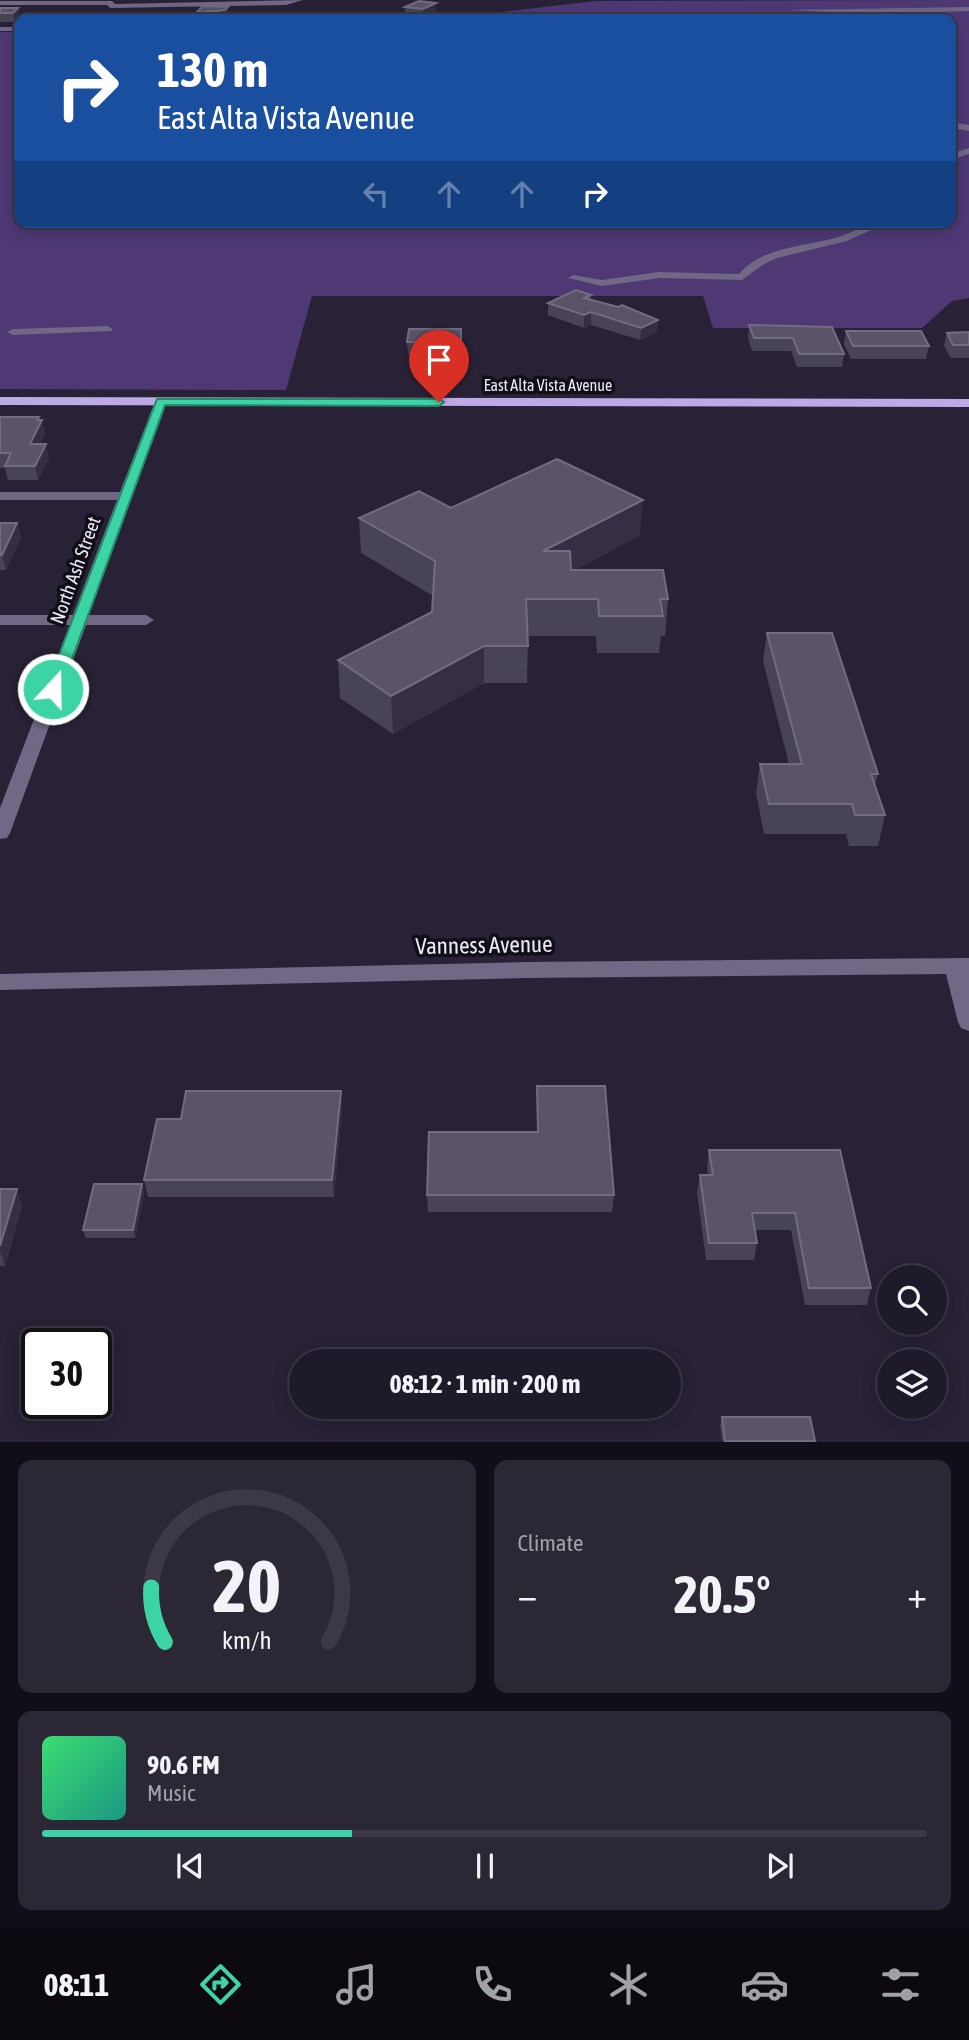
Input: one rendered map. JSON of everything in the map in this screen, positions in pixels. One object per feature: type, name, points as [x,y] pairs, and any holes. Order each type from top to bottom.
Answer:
[{"type":"main road","name":"East Alta Vista Avenue","points":[[0,401],[969,403]]},
{"type":"street","points":[[0,3],[286,3],[300,0]]},
{"type":"street","points":[[788,10],[969,9]]},
{"type":"street","points":[[573,278],[602,283],[659,275],[742,277],[758,263],[782,254],[842,240],[870,228]]},
{"type":"street","points":[[13,332],[107,329]]},
{"type":"street","name":"North Ash Street","points":[[0,832],[161,402]]},
{"type":"street","points":[[0,496],[125,496]]},
{"type":"street","points":[[0,620],[146,620]]},
{"type":"street","points":[[0,781],[19,781]]},
{"type":"street","points":[[962,966],[969,1022]]},
{"type":"street","name":"Vanness Avenue","points":[[0,982],[527,970],[962,966]]},
{"type":"shaded area","points":[[969,0],[969,298],[952,301],[922,328],[713,328],[703,296],[312,296],[286,390],[0,389],[0,32],[14,32],[14,228],[956,228],[956,14],[490,14],[596,1]]},
{"type":"building","points":[[419,1],[436,3],[423,9],[405,7]]},
{"type":"building","points":[[203,6],[228,7],[225,10],[196,13]]},
{"type":"building","points":[[0,8],[18,8],[13,13],[0,13]]},
{"type":"building","points":[[576,290],[591,295],[584,298],[618,307],[622,305],[658,320],[641,328],[591,312],[584,315],[548,303]]},
{"type":"building","points":[[749,325],[832,327],[844,354],[799,354],[793,338],[754,338]]},
{"type":"building","points":[[409,329],[461,329],[461,342],[407,342]]},
{"type":"building","points":[[846,331],[921,331],[929,346],[853,346]]},
{"type":"building","points":[[969,332],[969,345],[953,345],[947,333]]},
{"type":"building","points":[[0,417],[39,417],[37,420],[42,420],[30,444],[46,444],[35,466],[5,466],[11,453],[0,453]]},
{"type":"building","points":[[557,459],[643,500],[543,551],[570,551],[571,570],[663,570],[668,599],[660,599],[663,616],[599,616],[598,599],[526,599],[528,646],[484,646],[391,696],[338,660],[432,612],[435,561],[359,518],[419,491],[451,508]]},
{"type":"building","points":[[0,523],[17,523],[2,555],[0,555]]},
{"type":"building","points":[[767,633],[832,633],[878,774],[871,774],[885,815],[855,815],[852,804],[769,804],[760,764],[802,764]]},
{"type":"building","points":[[537,1086],[605,1086],[614,1195],[427,1195],[429,1132],[538,1132]]},
{"type":"building","points":[[186,1091],[341,1091],[332,1180],[144,1180],[157,1119],[181,1119]]},
{"type":"building","points":[[709,1150],[840,1150],[871,1288],[809,1288],[795,1213],[752,1213],[757,1243],[709,1243],[700,1175],[713,1175]]},
{"type":"building","points":[[94,1184],[142,1184],[133,1230],[83,1230]]},
{"type":"building","points":[[0,1189],[17,1189],[0,1246]]},
{"type":"building","points":[[722,1417],[810,1417],[815,1441],[725,1441]]},
{"type":"route","points":[[53,689],[161,402],[439,402]]}]
